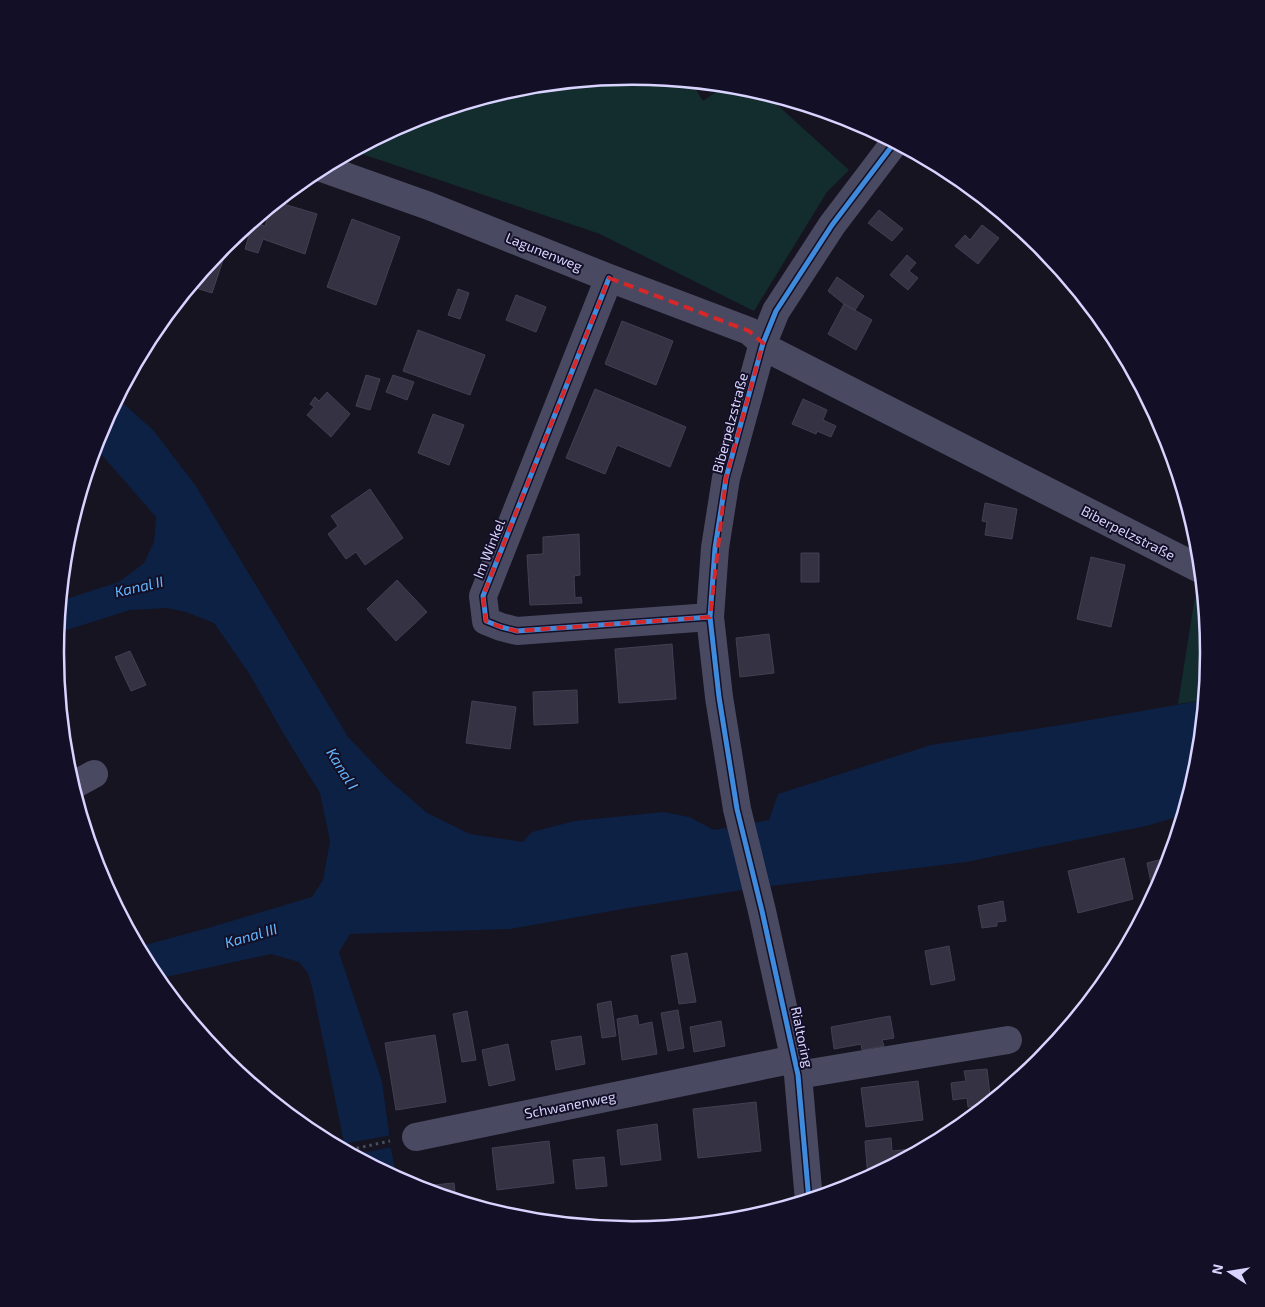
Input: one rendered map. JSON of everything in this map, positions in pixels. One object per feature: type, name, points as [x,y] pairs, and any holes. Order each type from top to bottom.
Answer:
[{"type":"street","name":"Biberpelzstraße","points":[[736,809],[719,697],[710,616],[715,548],[726,478],[763,343],[776,311],[832,225],[891,147]]},
{"type":"street","name":"Lagunenweg","points":[[332,171],[429,206],[609,278],[749,331],[763,343]]},
{"type":"street","name":"Im Winkel","points":[[609,278],[483,596],[486,621],[517,631],[710,616]]},
{"type":"street","name":"Biberpelzstraße","points":[[763,343],[772,351],[1194,566]]},
{"type":"street","name":"Rialtoring","points":[[736,809],[762,911],[797,1067],[808,1194]]},
{"type":"street","name":"Schwanenweg","points":[[416,1137],[797,1067],[1008,1040]]},
{"type":"path","points":[[354,1149],[416,1137]]},
{"type":"highlighted area","points":[[609,278],[749,331],[763,343],[726,478],[710,617],[517,631],[501,627],[486,621],[483,596]]},
{"type":"green space","points":[[595,86],[670,86],[695,89],[703,101],[717,92],[775,103],[849,170],[827,192],[754,311],[600,234],[361,154],[415,128],[485,104],[558,90]]},
{"type":"green space","points":[[1197,585],[1201,654],[1199,701],[1178,704]]},
{"type":"water","points":[[122,402],[154,431],[195,485],[348,737],[387,778],[427,813],[470,834],[523,842],[532,832],[575,821],[663,812],[689,817],[714,830],[769,820],[778,794],[931,745],[1199,701],[1190,764],[1182,801],[1177,817],[1146,826],[966,862],[761,887],[510,929],[350,934],[339,952],[382,1081],[395,1170],[344,1144],[313,991],[308,973],[299,962],[271,954],[165,977],[145,945],[312,897],[323,880],[330,841],[320,793],[249,673],[214,623],[186,612],[167,608],[130,610],[65,631],[67,598],[119,582],[144,563],[154,542],[156,517],[101,453]]},
{"type":"pier","points":[[392,1135],[393,1147],[361,1153],[344,1144]]},
{"type":"building","points":[[284,204],[317,214],[305,254],[263,239],[258,253],[245,249],[250,233],[259,224],[265,226],[268,217]]},
{"type":"building","points":[[879,210],[903,229],[892,241],[868,223]]},
{"type":"building","points":[[352,219],[400,237],[376,305],[327,287]]},
{"type":"building","points":[[982,225],[999,238],[978,264],[955,246],[965,235],[970,240]]},
{"type":"building","points":[[907,255],[916,263],[909,271],[918,278],[908,290],[890,275]]},
{"type":"building","points":[[224,258],[212,293],[197,288]]},
{"type":"building","points":[[837,277],[864,296],[855,310],[828,291]]},
{"type":"building","points":[[458,289],[469,293],[460,319],[448,315]]},
{"type":"building","points":[[516,295],[546,307],[536,332],[506,320]]},
{"type":"building","points":[[844,304],[872,320],[856,350],[828,334]]},
{"type":"building","points":[[622,321],[673,341],[656,385],[605,364]]},
{"type":"building","points":[[418,330],[485,355],[470,395],[403,371]]},
{"type":"building","points":[[366,375],[380,379],[370,410],[356,406]]},
{"type":"building","points":[[393,375],[414,382],[407,400],[386,392]]},
{"type":"building","points":[[595,389],[686,427],[670,467],[617,445],[605,474],[566,458]]},
{"type":"building","points":[[327,392],[350,414],[331,437],[307,415],[314,407],[310,404],[315,397],[319,401]]},
{"type":"building","points":[[803,399],[827,410],[823,420],[836,426],[831,437],[817,431],[816,434],[792,424]]},
{"type":"building","points":[[433,414],[464,425],[449,465],[418,453]]},
{"type":"building","points":[[370,489],[403,538],[365,565],[356,552],[346,559],[328,534],[338,526],[331,516]]},
{"type":"building","points":[[985,503],[1017,509],[1012,539],[985,535],[987,522],[982,521]]},
{"type":"building","points":[[579,534],[580,575],[574,576],[575,598],[581,597],[582,603],[530,605],[527,555],[543,554],[543,537]]},
{"type":"building","points":[[801,553],[819,553],[819,582],[801,582]]},
{"type":"building","points":[[1091,557],[1125,565],[1111,627],[1077,619]]},
{"type":"building","points":[[397,580],[427,612],[396,641],[367,609]]},
{"type":"building","points":[[769,634],[774,673],[740,677],[736,638]]},
{"type":"building","points":[[672,644],[676,699],[619,703],[615,649]]},
{"type":"building","points":[[130,651],[146,685],[131,691],[115,657]]},
{"type":"building","points":[[577,690],[578,723],[534,725],[533,692]]},
{"type":"building","points":[[472,701],[516,707],[510,749],[466,743]]},
{"type":"building","points":[[1124,858],[1133,899],[1078,913],[1068,871]]},
{"type":"building","points":[[1162,859],[1152,885],[1147,863]]},
{"type":"building","points":[[1003,901],[1006,921],[997,922],[997,926],[982,928],[978,906]]},
{"type":"building","points":[[949,946],[955,980],[931,985],[925,951]]},
{"type":"building","points":[[687,953],[696,1002],[679,1004],[671,956]]},
{"type":"building","points":[[611,1001],[616,1036],[602,1038],[597,1004]]},
{"type":"building","points":[[678,1010],[684,1048],[668,1051],[661,1013]]},
{"type":"building","points":[[467,1011],[476,1060],[462,1062],[453,1014]]},
{"type":"building","points":[[637,1015],[639,1025],[652,1022],[657,1054],[622,1060],[617,1019]]},
{"type":"building","points":[[890,1016],[894,1038],[882,1040],[884,1046],[862,1050],[861,1044],[834,1049],[831,1027]]},
{"type":"building","points":[[721,1021],[725,1046],[694,1052],[690,1027]]},
{"type":"building","points":[[435,1035],[446,1102],[396,1110],[385,1043]]},
{"type":"building","points":[[581,1036],[585,1064],[556,1070],[551,1041]]},
{"type":"building","points":[[508,1044],[515,1080],[489,1086],[482,1050]]},
{"type":"building","points":[[987,1069],[990,1096],[978,1106],[968,1107],[967,1098],[953,1100],[951,1083],[966,1081],[964,1071]]},
{"type":"building","points":[[918,1081],[923,1120],[866,1127],[861,1088]]},
{"type":"building","points":[[756,1102],[761,1151],[698,1158],[693,1109]]},
{"type":"building","points":[[657,1124],[661,1160],[621,1165],[617,1130]]},
{"type":"building","points":[[891,1138],[892,1151],[911,1149],[867,1171],[865,1141]]},
{"type":"building","points":[[549,1141],[554,1183],[497,1190],[492,1148]]},
{"type":"building","points":[[604,1157],[607,1186],[576,1189],[573,1160]]},
{"type":"building","points":[[454,1183],[455,1194],[450,1192],[432,1185]]},
{"type":"cycle path","points":[[808,1194],[798,1075],[762,911],[737,809],[719,697],[710,617],[715,548],[726,478],[763,343],[776,311],[832,225],[891,147]]},
{"type":"cycle path","points":[[609,278],[483,596],[486,621],[517,631],[710,617]]},
{"type":"water label","name":"Kanal II","points":[[139,587]]},
{"type":"water label","name":"Kanal I","points":[[342,769]]},
{"type":"water label","name":"Kanal III","points":[[251,936]]}]
